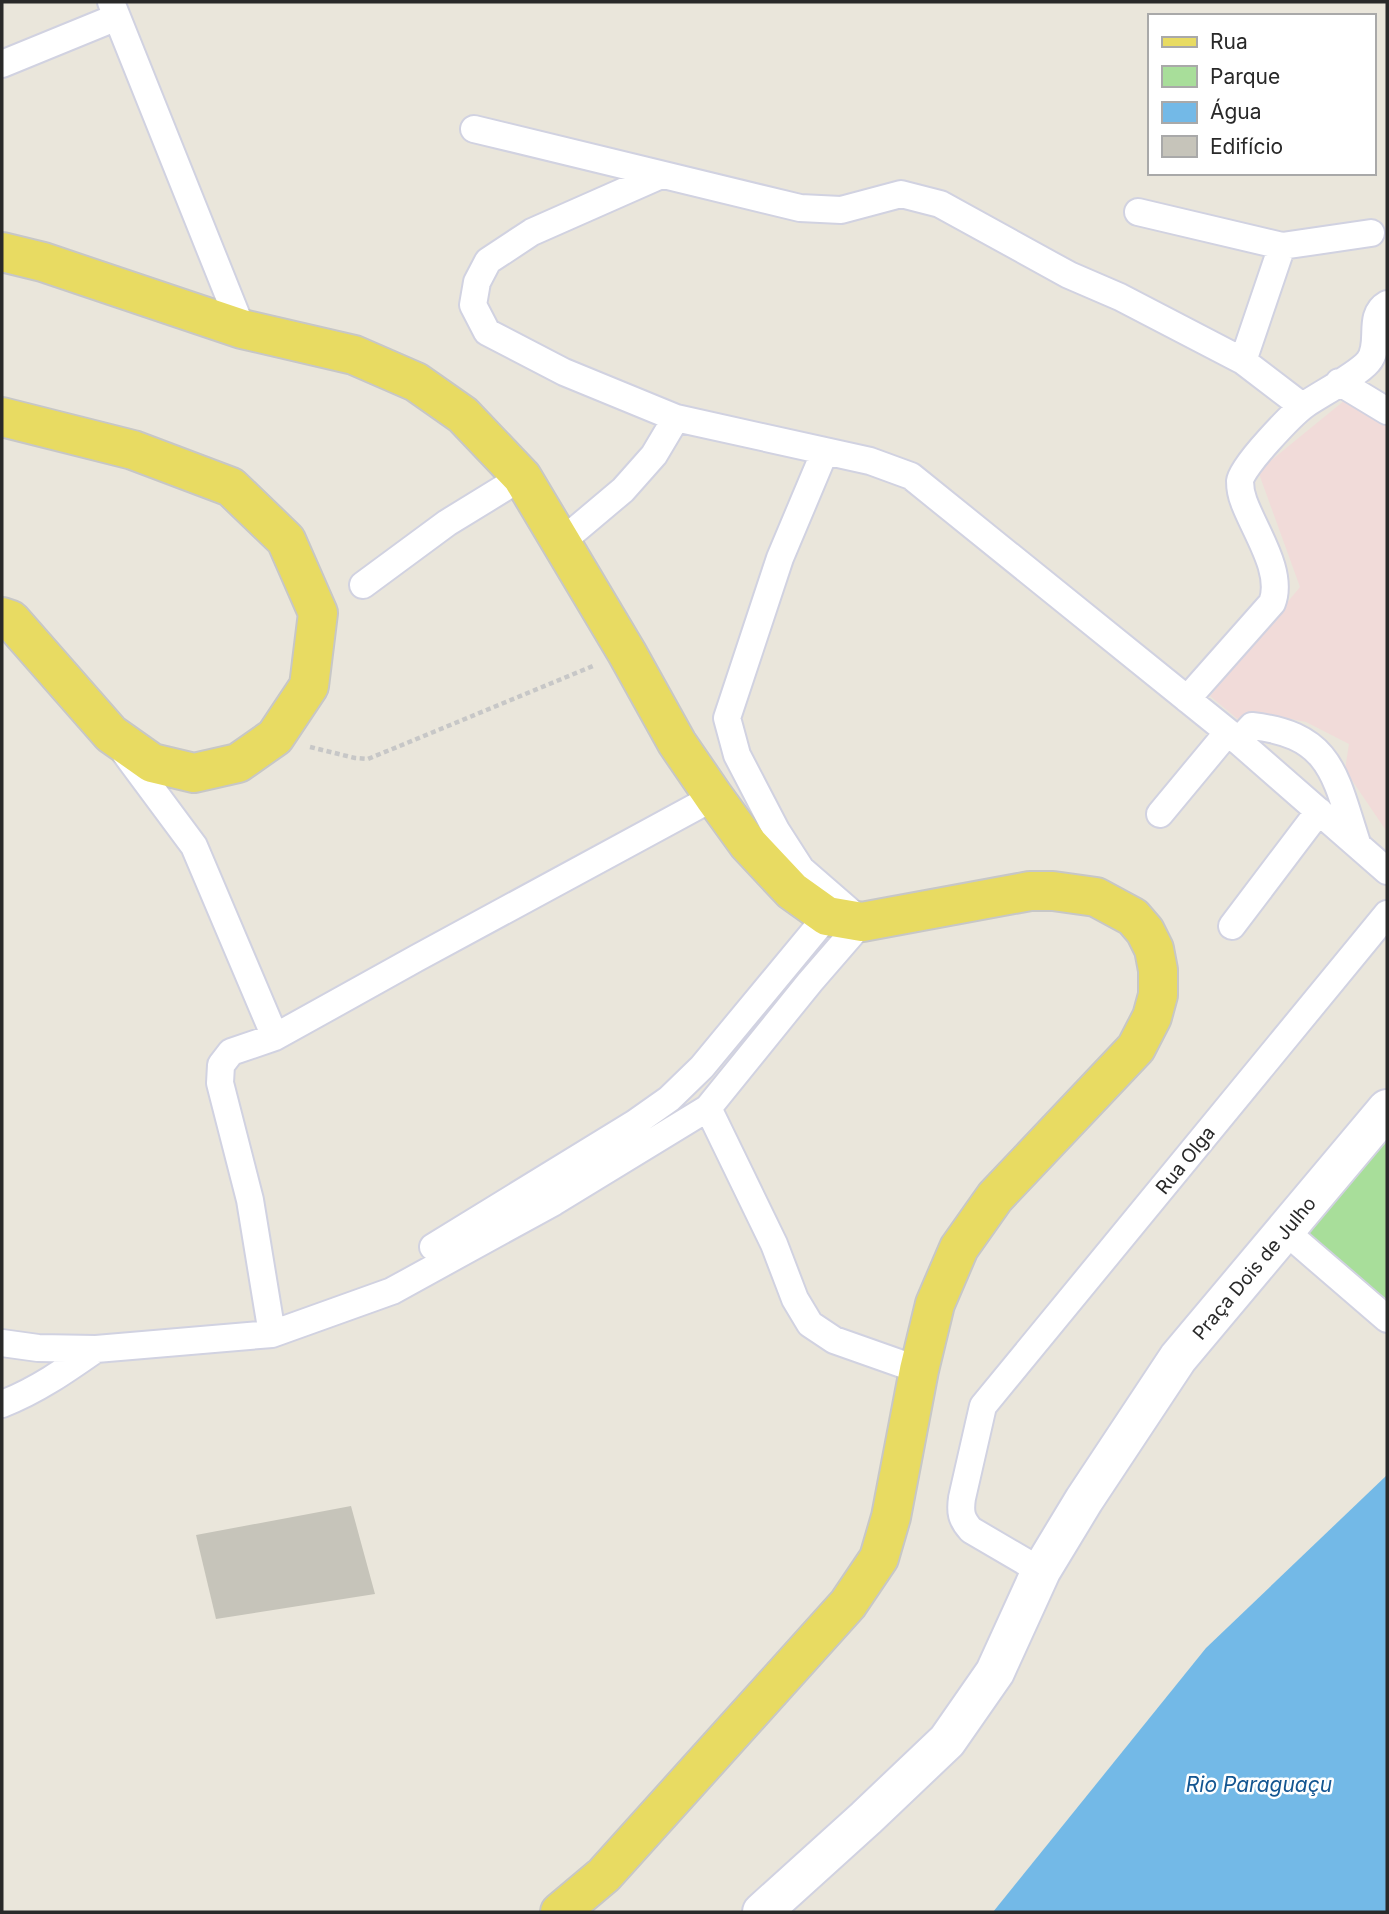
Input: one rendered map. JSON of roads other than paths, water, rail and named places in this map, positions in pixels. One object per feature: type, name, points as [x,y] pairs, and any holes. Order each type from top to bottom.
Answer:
[{"type":"main road","points":[[2,252],[43,262],[242,329],[354,355],[416,382],[463,415],[522,477],[627,653],[677,743],[748,844],[792,891],[845,919],[1030,891],[1075,893],[1096,897],[1133,916],[1146,930],[1154,949],[1158,970],[1158,995],[1152,1017],[1136,1048],[995,1197],[959,1248],[935,1304],[919,1370],[891,1517],[878,1558],[871,1570],[848,1604],[613,1866],[560,1912]]},
{"type":"main road","points":[[2,417],[133,450],[231,487],[286,540],[318,613],[309,686],[275,737],[238,763],[194,773],[152,763],[111,734],[11,620],[2,617]]},
{"type":"street","points":[[2,64],[114,9],[242,329]]},
{"type":"street","points":[[474,129],[800,208],[841,210],[901,194],[940,204],[1069,275],[1120,297],[1243,361],[1302,406]]},
{"type":"street","points":[[661,175],[532,232],[488,261],[477,282],[473,305],[488,332],[564,372],[676,418],[870,461],[911,476],[1233,737],[1387,871]]},
{"type":"street","points":[[1138,212],[1282,246],[1371,233]]},
{"type":"street","points":[[1243,361],[1282,246]]},
{"type":"street","points":[[1187,699],[1272,603],[1277,591],[1275,576],[1243,499],[1240,480],[1246,465],[1302,406],[1368,363],[1376,350],[1376,317],[1387,304]]},
{"type":"street","points":[[1339,382],[1387,411]]},
{"type":"street","points":[[560,543],[623,490],[654,455],[676,418]]},
{"type":"street","points":[[825,451],[780,558],[727,718],[737,755],[776,830],[801,869],[845,919]]},
{"type":"street","points":[[363,585],[447,523],[522,477]]},
{"type":"street","points":[[1160,814],[1233,737],[1252,726],[1291,733],[1314,747],[1330,767],[1358,845]]},
{"type":"street","points":[[111,734],[194,846],[275,1037]]},
{"type":"street","points":[[272,1335],[250,1200],[220,1083],[220,1065],[232,1052],[275,1037],[714,797]]},
{"type":"street","points":[[1232,926],[1319,811]]},
{"type":"street","name":"Rua Olga","points":[[1041,1571],[971,1530],[963,1521],[962,1498],[983,1406],[1387,914]]},
{"type":"street","points":[[2,1343],[38,1348],[96,1349],[272,1335],[392,1291],[554,1202],[708,1108],[810,982],[845,919]]},
{"type":"street","points":[[433,1247],[669,1099],[845,919]]},
{"type":"street","points":[[708,1108],[774,1244],[795,1299],[810,1324],[834,1340],[919,1370]]},
{"type":"street","name":"Praça Dois de Julho","points":[[762,1912],[947,1741],[995,1672],[1041,1571],[1084,1500],[1178,1358],[1387,1109]]},
{"type":"street","points":[[1285,1231],[1387,1319]]},
{"type":"street","points":[[2,1404],[55,1377],[96,1349]]},
{"type":"water","name":"Rio Paraguaçu","points":[[1387,1475],[1387,1912],[993,1912],[1206,1648]]}]
